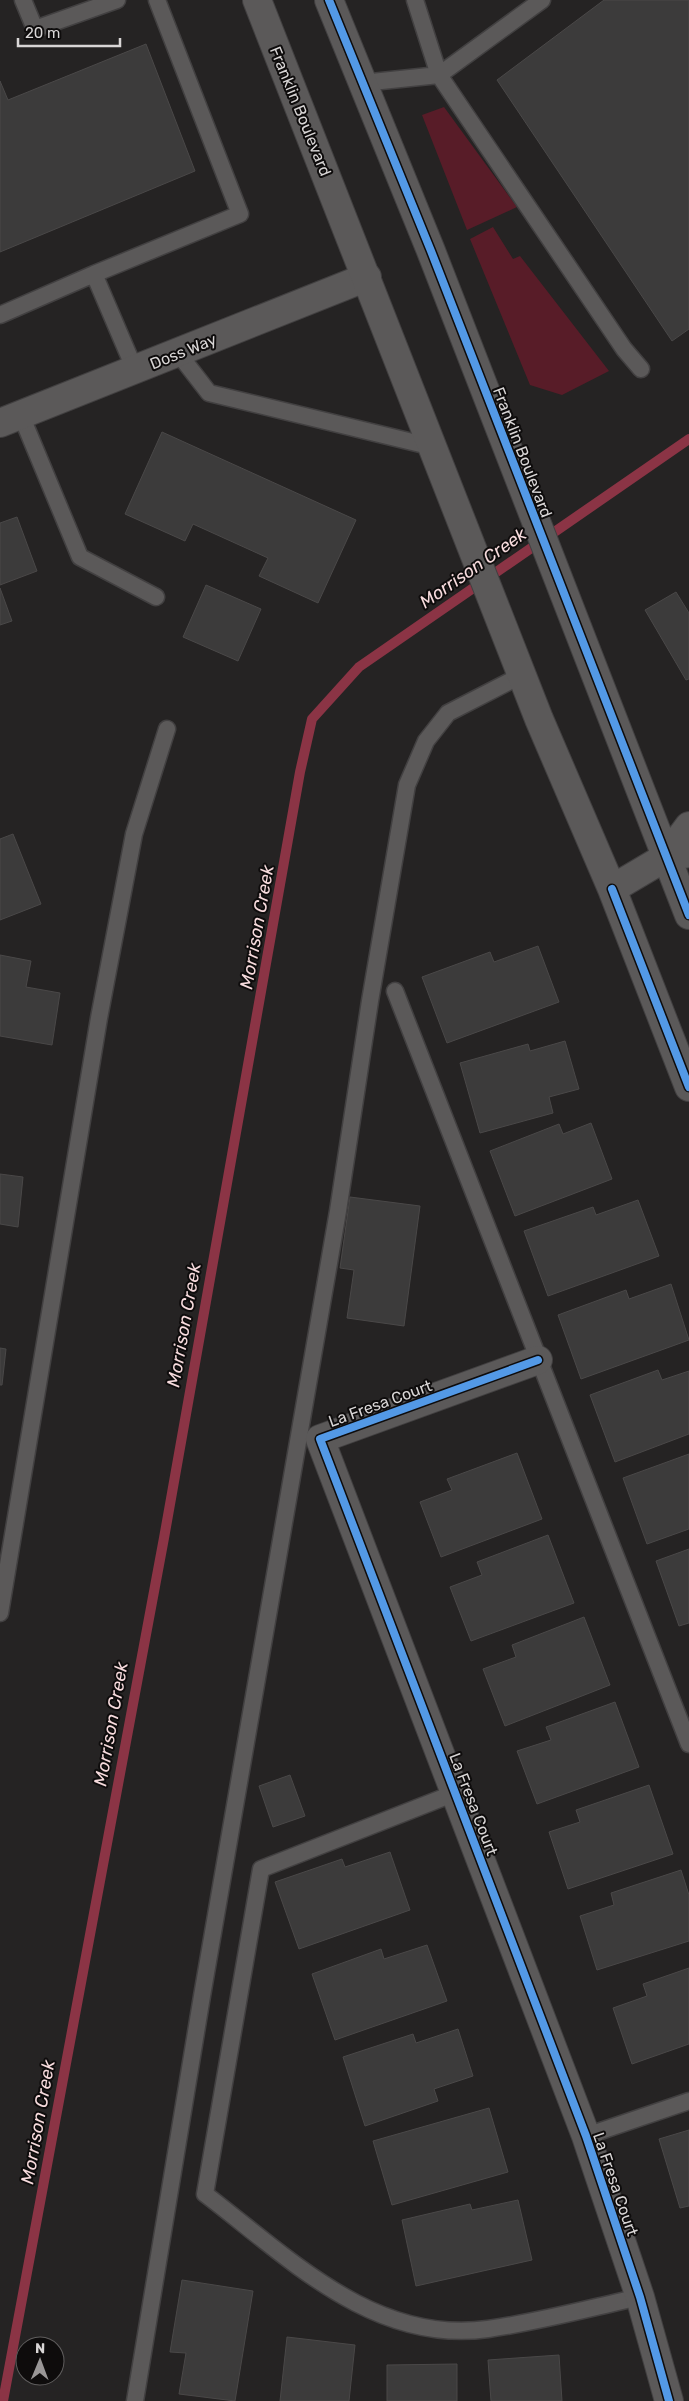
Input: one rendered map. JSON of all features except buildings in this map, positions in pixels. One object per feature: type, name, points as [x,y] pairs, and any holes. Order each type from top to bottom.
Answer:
[{"type":"main road","name":"Franklin Boulevard","points":[[257,0],[452,493],[539,720],[612,889],[689,1087]]},
{"type":"main road","name":"Franklin Boulevard","points":[[328,0],[431,251],[605,698],[678,855],[689,915]]},
{"type":"main road","name":"Doss Way","points":[[11,419],[366,277]]},
{"type":"main road","points":[[612,889],[678,855],[689,826]]},
{"type":"main road","name":"La Fresa Court","points":[[538,1360],[320,1439],[586,2136],[640,2298],[670,2401]]},
{"type":"lane","points":[[23,0],[35,29],[117,0]]},
{"type":"lane","points":[[0,315],[240,214],[157,0]]},
{"type":"lane","points":[[415,0],[439,75],[624,348],[641,369]]},
{"type":"lane","points":[[362,83],[439,75],[542,0]]},
{"type":"lane","points":[[94,274],[134,370]]},
{"type":"lane","points":[[178,353],[209,393],[433,447]]},
{"type":"lane","points":[[11,419],[80,557],[156,597]]},
{"type":"lane","points":[[134,2401],[338,1211],[370,1001],[407,784],[426,741],[448,713],[522,675]]},
{"type":"lane","points":[[0,1613],[99,1018],[134,834],[167,729]]},
{"type":"lane","points":[[395,992],[689,1744]]},
{"type":"lane","points":[[455,1793],[261,1869],[205,2194],[332,2292],[367,2311],[406,2324],[446,2330],[486,2329],[640,2298]]},
{"type":"lane","points":[[586,2136],[689,2101]]},
{"type":"shaded area","points":[[444,107],[517,207],[467,230],[422,115]]},
{"type":"shaded area","points":[[493,227],[513,259],[520,256],[609,371],[562,395],[530,385],[470,239]]},
{"type":"waterway","name":"Morrison Creek","points":[[3,2401],[164,1538],[300,772],[312,719],[359,667],[689,439]]},
{"type":"cycle path","points":[[329,0],[431,251],[689,915]]},
{"type":"cycle path","points":[[612,889],[689,1087]]},
{"type":"cycle path","points":[[538,1360],[320,1439],[586,2136],[640,2297],[669,2401]]}]
